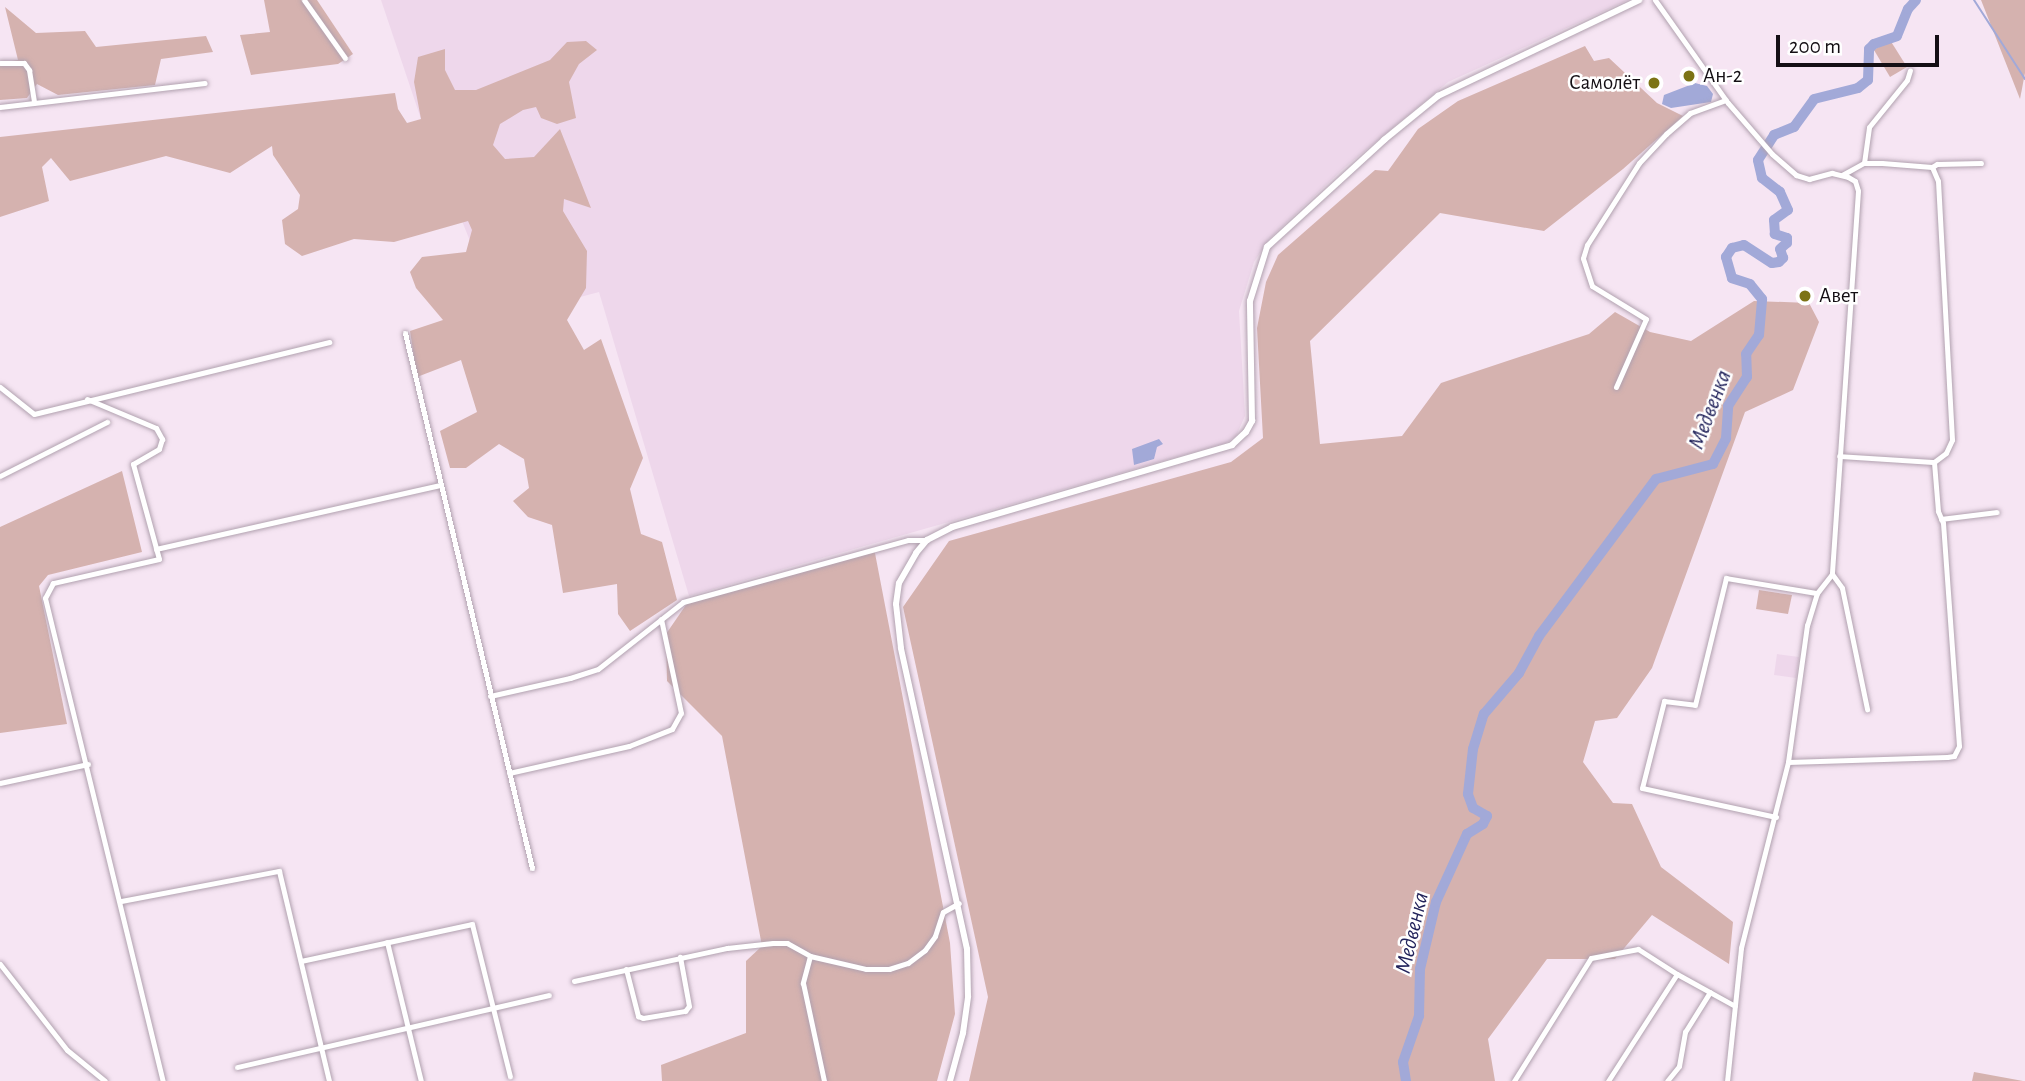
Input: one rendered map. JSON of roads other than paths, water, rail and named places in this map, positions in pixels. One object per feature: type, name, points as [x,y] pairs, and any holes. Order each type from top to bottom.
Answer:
[{"type":"street","points":[[304,0],[345,58]]},
{"type":"street","points":[[950,1081],[963,1034],[968,996],[967,949],[901,648],[895,604],[907,568],[927,540],[952,527],[1232,445],[1246,432],[1252,421],[1250,301],[1267,247],[1384,139],[1438,96],[1639,0]]},
{"type":"street","points":[[1654,0],[1726,100],[1772,154],[1796,175],[1809,179],[1832,173],[1842,175],[1855,181],[1858,191],[1832,574],[1817,593],[1807,625],[1788,762],[1741,948],[1727,1081]]},
{"type":"street","points":[[0,63],[23,63],[29,70],[34,103]]},
{"type":"street","points":[[1864,163],[1869,127],[1907,80],[1910,70]]},
{"type":"street","points":[[0,107],[205,83]]},
{"type":"street","points":[[1616,387],[1646,319],[1592,286],[1583,258],[1587,245],[1639,163],[1666,134],[1690,113],[1726,100]]},
{"type":"street","points":[[1842,175],[1864,163],[1932,167],[1937,164],[1981,163]]},
{"type":"street","points":[[1839,456],[1934,462],[1946,453],[1952,440],[1938,181],[1932,167]]},
{"type":"street","points":[[405,333],[532,867]]},
{"type":"street","points":[[0,387],[34,414],[328,342]]},
{"type":"street","points":[[87,399],[156,428],[162,439],[159,449],[134,464],[159,559],[53,583],[46,598],[163,1081]]},
{"type":"street","points":[[0,476],[107,422]]},
{"type":"street","points":[[1788,762],[1954,756],[1959,746],[1934,462]]},
{"type":"street","points":[[156,549],[440,485]]},
{"type":"street","points":[[1941,519],[1997,512]]},
{"type":"street","points":[[490,696],[570,678],[598,668],[683,602],[908,540],[927,540]]},
{"type":"street","points":[[1832,574],[1842,588],[1867,709]]},
{"type":"street","points":[[1776,817],[1642,788],[1664,701],[1695,705],[1726,578],[1817,593]]},
{"type":"street","points":[[509,773],[629,746],[637,740],[671,729],[681,713],[661,619]]},
{"type":"street","points":[[0,783],[88,765]]},
{"type":"street","points":[[121,901],[279,870],[329,1081]]},
{"type":"street","points":[[574,981],[680,957],[773,943],[786,943],[810,956],[866,969],[889,969],[908,964],[935,936],[943,912],[958,903]]},
{"type":"street","points":[[300,961],[472,923],[510,1076]]},
{"type":"street","points":[[387,942],[421,1081]]},
{"type":"street","points":[[1514,1081],[1591,958],[1638,949],[1735,1006]]},
{"type":"street","points":[[810,956],[803,983],[824,1081]]},
{"type":"street","points":[[626,969],[638,1016],[643,1018],[685,1011],[689,1006],[680,957]]},
{"type":"street","points":[[0,964],[67,1050],[105,1081]]},
{"type":"street","points":[[1608,1081],[1677,974]]},
{"type":"street","points":[[1667,1081],[1679,1066],[1685,1032],[1710,992]]},
{"type":"street","points":[[237,1067],[549,995]]},
{"type":"water","points":[[1695,83],[1707,86],[1713,94],[1711,102],[1671,108],[1662,104],[1664,95]]},
{"type":"water","points":[[1159,439],[1163,444],[1157,447],[1154,459],[1134,465],[1132,449]]},
{"type":"waterway","name":"Медвенка","points":[[1406,1081],[1403,1062],[1419,1016],[1420,969],[1436,902],[1467,834],[1483,824],[1487,816],[1473,808],[1468,794],[1473,749],[1484,714],[1519,673],[1539,636],[1656,479],[1713,464],[1726,438],[1728,406],[1747,377],[1746,354],[1759,335],[1762,299],[1750,284],[1732,278],[1726,257],[1732,248],[1744,245],[1772,263],[1779,262],[1783,258],[1780,249],[1787,243],[1787,238],[1775,234],[1774,220],[1788,210],[1780,192],[1762,178],[1758,160],[1774,135],[1794,127],[1814,99],[1858,88],[1868,80],[1869,49],[1874,44],[1897,36],[1908,9],[1916,0]]},
{"type":"waterway","points":[[1974,0],[2025,79]]},
{"type":"place","name":"Ан-2","points":[[1689,76]]},
{"type":"place","name":"Самолёт","points":[[1654,83]]},
{"type":"place","name":"Авет","points":[[1805,296]]}]
